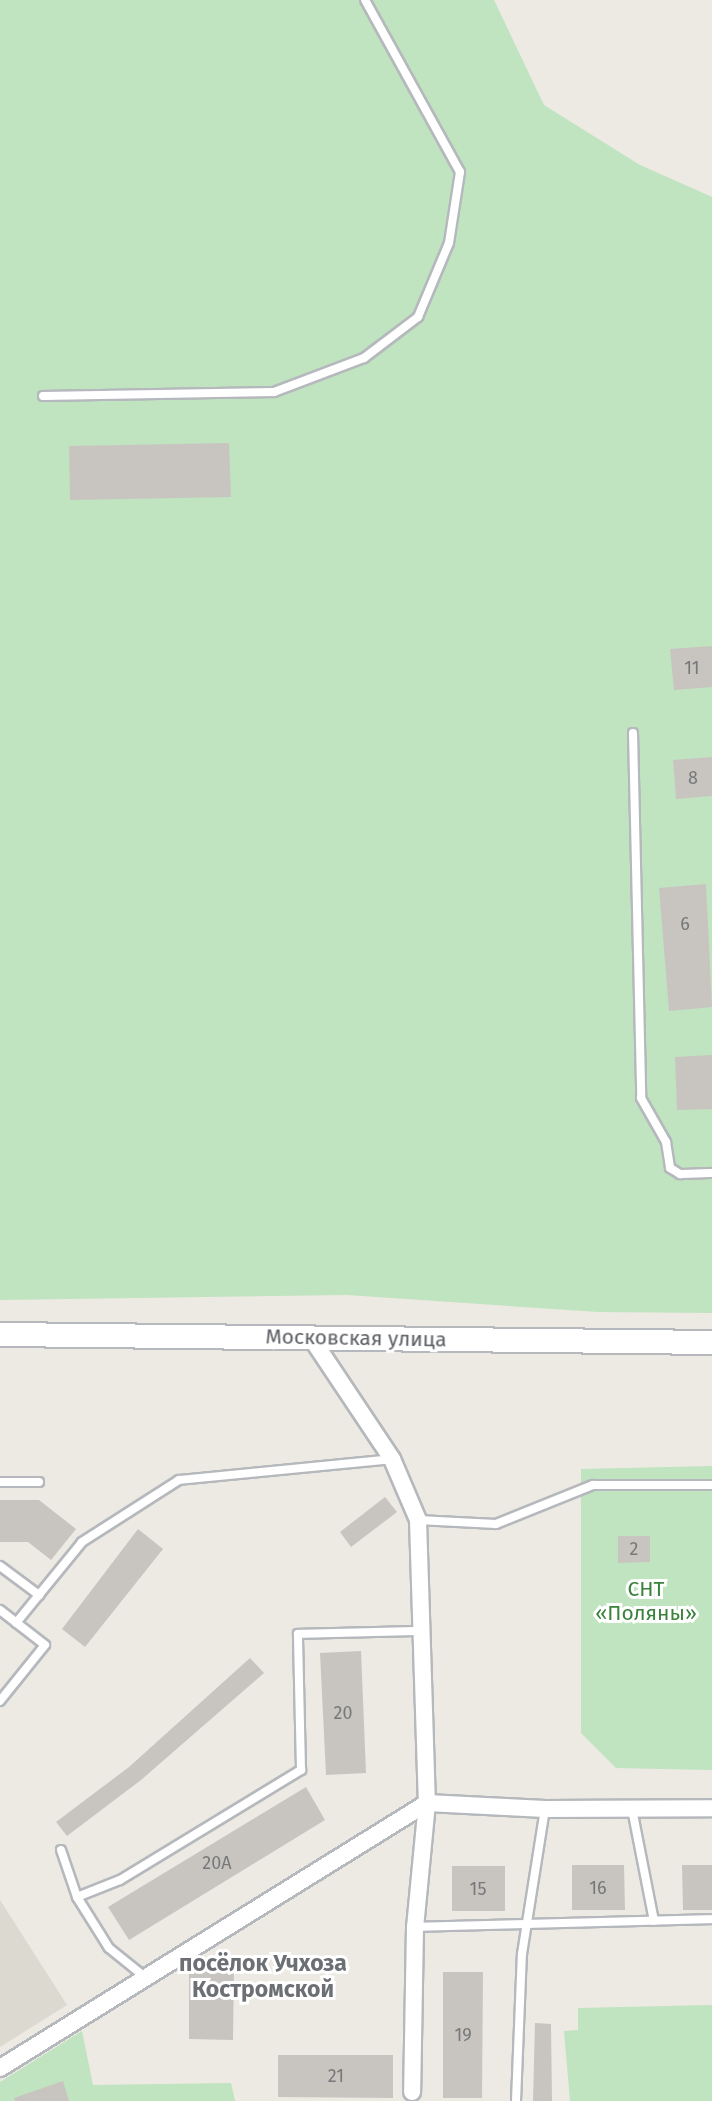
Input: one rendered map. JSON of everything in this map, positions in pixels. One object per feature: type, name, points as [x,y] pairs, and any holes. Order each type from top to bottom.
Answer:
[{"type":"main road","name":"Московская улица","points":[[0,1334],[310,1336],[561,1344],[712,1342]]},
{"type":"street","points":[[310,1336],[392,1459],[418,1520],[427,1803],[415,1927],[412,2092]]},
{"type":"street","points":[[0,2068],[427,1803],[545,1809],[712,1808]]},
{"type":"lane","points":[[43,396],[274,392],[365,358],[418,317],[449,243],[460,172],[365,0]]},
{"type":"lane","points":[[633,733],[641,1098],[666,1142],[670,1168],[680,1174],[712,1173]]},
{"type":"lane","points":[[16,1623],[82,1542],[179,1480],[392,1459]]},
{"type":"lane","points":[[0,1482],[39,1482]]},
{"type":"lane","points":[[418,1520],[496,1524],[593,1485],[712,1485]]},
{"type":"lane","points":[[0,1566],[39,1595]]},
{"type":"lane","points":[[0,1610],[45,1645],[0,1701]]},
{"type":"lane","points":[[77,1897],[120,1880],[301,1770],[298,1634],[422,1631]]},
{"type":"lane","points":[[516,2101],[527,1924],[545,1809]]},
{"type":"lane","points":[[632,1809],[654,1921]]},
{"type":"lane","points":[[61,1850],[77,1897],[109,1948],[145,1977]]},
{"type":"lane","points":[[415,1927],[712,1919]]},
{"type":"shaded area","points":[[0,1900],[67,2005],[0,2047]]},
{"type":"green space","points":[[0,0],[494,0],[544,105],[640,165],[712,197],[712,1313],[598,1312],[347,1295],[0,1300]]},
{"type":"green space","name":"СНТ «Поляны»","points":[[712,1466],[712,1770],[616,1768],[581,1733],[581,1469]]},
{"type":"green space","points":[[712,2005],[712,2101],[570,2101],[564,2031],[578,2030],[578,2008]]},
{"type":"green space","points":[[82,2031],[93,2085],[231,2083],[235,2101],[0,2101],[0,2082]]},
{"type":"building","points":[[229,443],[231,497],[70,500],[69,446]]},
{"type":"building","points":[[712,646],[712,687],[674,690],[670,649]]},
{"type":"building","points":[[712,757],[712,796],[676,799],[673,760]]},
{"type":"building","points":[[706,884],[712,1007],[669,1011],[659,888]]},
{"type":"building","points":[[712,1055],[712,1109],[677,1110],[675,1057]]},
{"type":"building","points":[[385,1497],[397,1512],[351,1547],[340,1532]]},
{"type":"building","points":[[0,1500],[39,1500],[76,1529],[51,1560],[28,1542],[0,1542]]},
{"type":"building","points":[[138,1529],[163,1549],[85,1647],[62,1629]]},
{"type":"building","points":[[618,1536],[650,1536],[650,1562],[618,1563]]},
{"type":"building","points":[[361,1651],[366,1773],[326,1775],[320,1653]]},
{"type":"building","points":[[250,1658],[264,1673],[141,1780],[67,1836],[56,1822],[129,1767]]},
{"type":"building","points":[[306,1787],[325,1820],[129,1940],[108,1907]]},
{"type":"building","points":[[572,1865],[624,1865],[625,1910],[572,1910]]},
{"type":"building","points":[[682,1865],[712,1865],[712,1910],[683,1910]]},
{"type":"building","points":[[452,1866],[505,1866],[505,1911],[452,1911]]},
{"type":"building","points":[[189,1968],[234,1968],[233,2040],[189,2039]]},
{"type":"building","points":[[443,1972],[483,1972],[482,2098],[443,2098]]},
{"type":"building","points":[[535,2023],[551,2024],[552,2101],[533,2101]]},
{"type":"building","points":[[278,2055],[393,2055],[393,2098],[278,2097]]},
{"type":"building","points":[[63,2081],[69,2101],[15,2101],[14,2098]]},
{"type":"district","name":"посёлок Учхоза Костромской","points":[[263,1976]]}]
